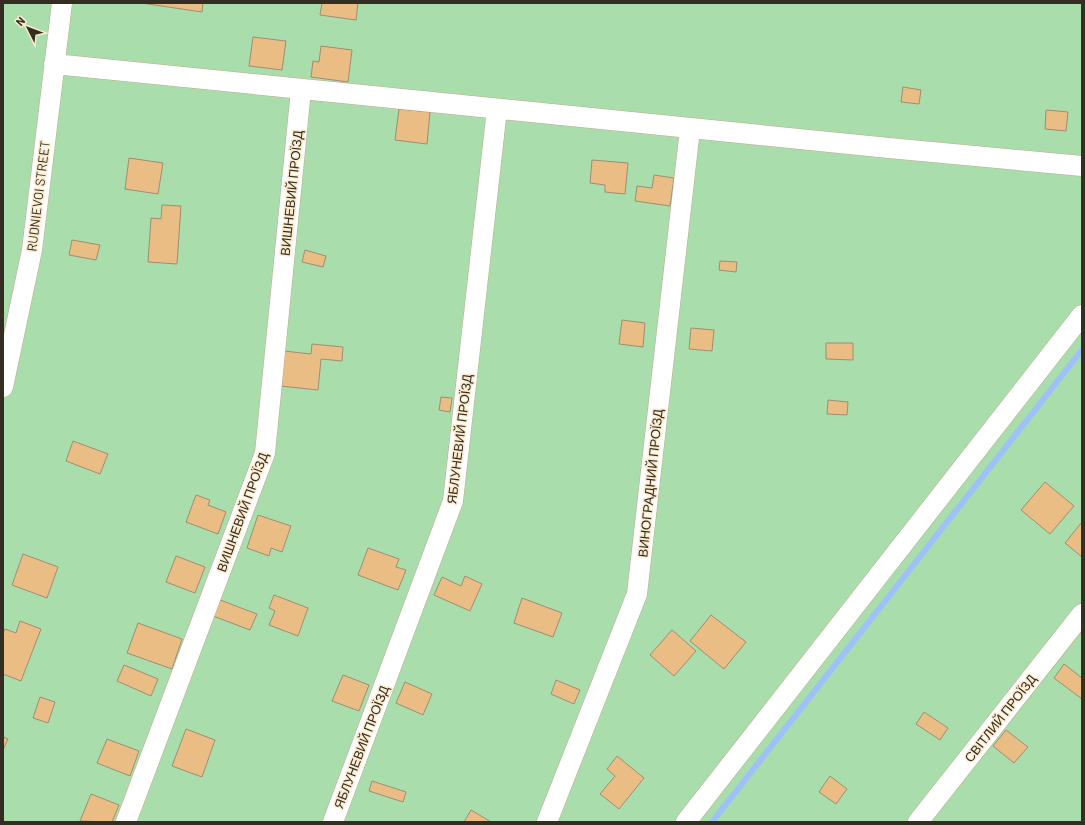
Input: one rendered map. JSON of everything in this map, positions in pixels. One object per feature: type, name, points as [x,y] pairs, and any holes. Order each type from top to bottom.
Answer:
[{"type":"street","name":"RUDNIEVOI STREET","points":[[3,387],[32,250],[62,3]]},
{"type":"street","points":[[54,64],[301,90],[1082,166]]},
{"type":"street","name":"ВИШНЕВИЙ ПРОЇЗД","points":[[126,822],[265,453],[301,90]]},
{"type":"street","name":"ЯБЛУНЕВИЙ ПРОЇЗД","points":[[333,822],[453,501],[497,109]]},
{"type":"street","name":"ВИНОГРАДНИЙ ПРОЇЗД","points":[[547,822],[637,594],[690,128]]},
{"type":"street","points":[[686,822],[1082,315]]},
{"type":"street","name":"СВІТЛИЙ ПРОЇЗД","points":[[918,822],[1082,614]]},
{"type":"green space","points":[[3,3],[1082,3],[1082,822],[3,822]]},
{"type":"building","points":[[141,3],[203,3],[202,12]]},
{"type":"building","points":[[322,3],[358,3],[356,20],[320,15]]},
{"type":"building","points":[[253,37],[286,41],[282,70],[249,66]]},
{"type":"building","points":[[321,46],[352,50],[348,82],[311,77],[313,61],[319,62]]},
{"type":"building","points":[[903,87],[921,90],[919,104],[901,102]]},
{"type":"building","points":[[399,109],[430,112],[427,144],[395,140]]},
{"type":"building","points":[[1046,110],[1068,112],[1066,131],[1045,129]]},
{"type":"building","points":[[129,158],[163,163],[158,194],[125,189]]},
{"type":"building","points":[[592,160],[628,163],[625,194],[605,192],[605,185],[590,183]]},
{"type":"building","points":[[654,175],[674,178],[670,206],[635,201],[637,186],[652,188]]},
{"type":"building","points":[[162,205],[181,206],[177,264],[148,262],[151,218],[161,219]]},
{"type":"building","points":[[72,240],[100,245],[96,260],[69,255]]},
{"type":"building","points":[[305,250],[326,256],[323,267],[302,262]]},
{"type":"building","points":[[720,261],[737,262],[736,272],[719,270]]},
{"type":"building","points":[[622,320],[645,323],[643,347],[619,344]]},
{"type":"building","points":[[691,328],[714,330],[712,351],[689,349]]},
{"type":"building","points":[[826,343],[853,343],[853,360],[826,359]]},
{"type":"building","points":[[312,344],[343,347],[342,361],[321,359],[318,390],[280,386],[284,351],[311,354]]},
{"type":"building","points":[[441,397],[452,398],[450,412],[439,410]]},
{"type":"building","points":[[828,400],[848,402],[847,415],[827,414]]},
{"type":"building","points":[[73,441],[108,454],[100,474],[66,461]]},
{"type":"building","points":[[1045,482],[1074,506],[1050,534],[1021,510]]},
{"type":"building","points":[[196,495],[210,500],[208,505],[226,512],[218,534],[186,522]]},
{"type":"building","points":[[258,515],[291,526],[282,552],[271,548],[269,556],[247,548]]},
{"type":"building","points":[[1082,522],[1082,557],[1065,543]]},
{"type":"building","points":[[368,548],[399,559],[396,567],[406,570],[398,590],[358,575]]},
{"type":"building","points":[[23,554],[58,567],[47,598],[12,585]]},
{"type":"building","points":[[176,556],[205,567],[195,593],[166,582]]},
{"type":"building","points":[[465,576],[482,584],[470,611],[434,595],[442,577],[461,586]]},
{"type":"building","points":[[274,595],[308,608],[298,636],[269,625],[275,611],[269,608]]},
{"type":"building","points":[[522,598],[562,613],[553,637],[514,623]]},
{"type":"building","points":[[220,600],[257,614],[250,630],[213,616]]},
{"type":"building","points":[[711,615],[746,642],[724,669],[690,641]]},
{"type":"building","points":[[20,621],[41,629],[21,681],[3,674],[3,633],[5,629],[16,633]]},
{"type":"building","points":[[138,623],[182,639],[172,669],[127,653]]},
{"type":"building","points":[[672,630],[696,651],[674,676],[650,655]]},
{"type":"building","points":[[1064,664],[1082,678],[1082,699],[1054,678]]},
{"type":"building","points":[[124,665],[158,679],[151,696],[117,681]]},
{"type":"building","points":[[343,675],[369,685],[359,711],[332,701]]},
{"type":"building","points":[[556,680],[580,690],[574,704],[551,694]]},
{"type":"building","points":[[405,682],[432,694],[423,715],[396,703]]},
{"type":"building","points":[[40,697],[55,702],[48,723],[33,718]]},
{"type":"building","points":[[924,712],[948,728],[940,740],[916,724]]},
{"type":"building","points":[[186,729],[215,740],[202,777],[172,766]]},
{"type":"building","points":[[1006,730],[1028,747],[1014,763],[993,746]]},
{"type":"building","points":[[3,737],[8,739],[3,750]]},
{"type":"building","points":[[107,739],[139,751],[130,776],[97,763]]},
{"type":"building","points":[[617,756],[644,778],[619,809],[600,794],[615,776],[607,769]]},
{"type":"building","points":[[830,776],[847,789],[836,804],[819,792]]},
{"type":"building","points":[[372,781],[406,792],[403,802],[369,791]]},
{"type":"building","points":[[91,794],[119,805],[112,822],[80,821]]},
{"type":"building","points":[[471,810],[491,822],[464,822]]},
{"type":"waterway","points":[[712,822],[1082,350]]}]
